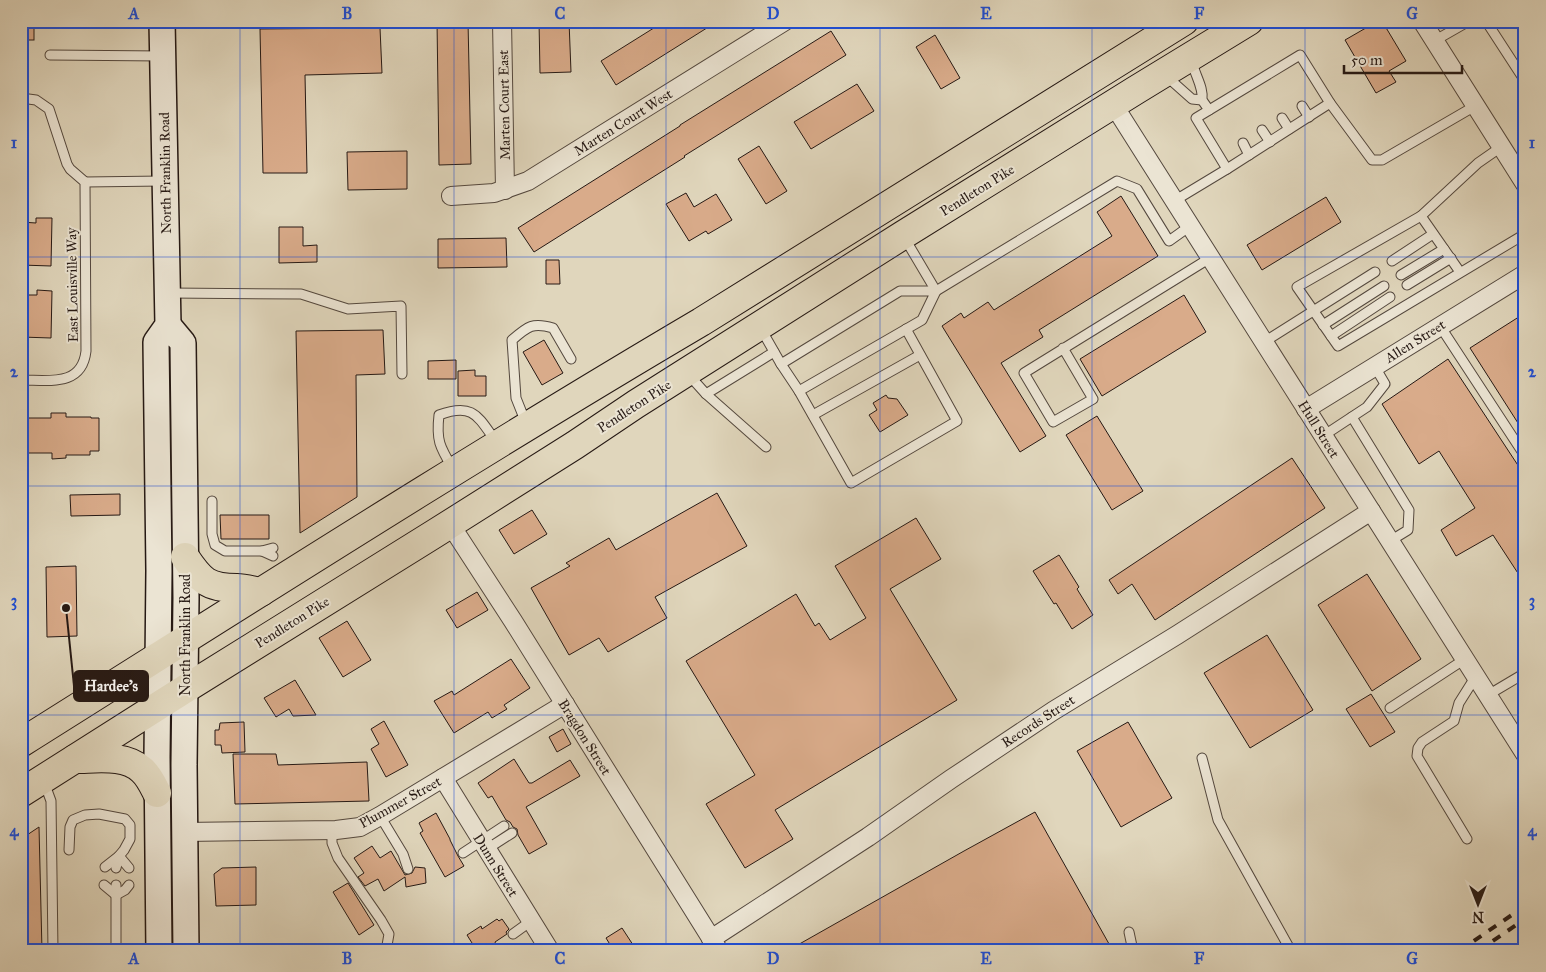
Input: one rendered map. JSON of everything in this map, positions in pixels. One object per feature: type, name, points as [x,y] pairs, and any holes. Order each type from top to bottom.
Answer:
[{"type":"main road","name":"North Franklin Road","points":[[162,21],[168,325],[182,343],[185,557],[184,832],[186,951]]},
{"type":"main road","points":[[21,743],[454,472],[710,316],[1184,21]]},
{"type":"main road","name":"Pendleton Pike","points":[[32,786],[450,524],[686,372],[1113,104],[1249,21]]},
{"type":"main road","name":"North Franklin Road","points":[[159,951],[159,571],[156,342],[168,325]]},
{"type":"main road","points":[[185,557],[208,584],[261,592]]},
{"type":"main road","points":[[75,759],[116,758],[129,761],[143,770],[158,793]]},
{"type":"street","name":"Marten Court East","points":[[502,21],[506,190]]},
{"type":"street","name":"Marten Court West","points":[[451,196],[486,194],[506,190],[528,181],[785,21]]},
{"type":"street","points":[[1422,21],[1525,184]]},
{"type":"street","name":"Hull Street","points":[[1113,104],[1525,754]]},
{"type":"street","name":"Allen Street","points":[[1306,409],[1525,274]]},
{"type":"street","name":"Records Street","points":[[715,945],[951,779],[1053,711],[1177,635],[1371,511]]},
{"type":"street","name":"Bragdon Street","points":[[450,524],[513,621],[715,945]]},
{"type":"street","name":"Plummer Street","points":[[184,832],[332,830],[360,827],[565,704]]},
{"type":"street","name":"Dunn Street","points":[[443,778],[550,951]]},
{"type":"lane","points":[[1434,41],[1469,21]]},
{"type":"lane","points":[[1486,21],[1525,81]]},
{"type":"lane","points":[[50,55],[162,56]]},
{"type":"lane","points":[[1226,169],[1196,118],[1209,110],[1222,108],[1241,97],[1281,71],[1300,55],[1330,103],[1372,160],[1382,160],[1475,106]]},
{"type":"lane","points":[[1191,56],[1194,71],[1203,93],[1202,100],[1209,110]]},
{"type":"lane","points":[[1163,74],[1192,99],[1202,100]]},
{"type":"lane","points":[[21,98],[36,100],[50,112],[68,166],[84,182],[165,182]]},
{"type":"lane","points":[[1174,201],[1330,103]]},
{"type":"lane","points":[[1302,106],[1309,117]]},
{"type":"lane","points":[[1282,118],[1289,129]]},
{"type":"lane","points":[[1262,130],[1270,142]]},
{"type":"lane","points":[[1243,143],[1249,155]]},
{"type":"lane","points":[[1501,147],[1478,163],[1421,216],[1297,287],[1338,346],[1525,234]]},
{"type":"lane","points":[[781,364],[900,291],[936,290],[1117,181],[1137,189],[1169,241],[1190,226]]},
{"type":"lane","name":"East Louisville Way","points":[[21,380],[62,380],[72,376],[80,369],[85,360],[84,182]]},
{"type":"lane","points":[[1421,216],[1460,272]]},
{"type":"lane","points":[[1392,261],[1434,234]]},
{"type":"lane","points":[[903,236],[936,290]]},
{"type":"lane","points":[[1401,275],[1444,249]]},
{"type":"lane","points":[[1063,348],[1093,399],[1053,422],[1024,372],[1063,348],[1210,258]]},
{"type":"lane","points":[[1407,285],[1451,258]]},
{"type":"lane","points":[[1264,342],[1375,272]]},
{"type":"lane","points":[[1323,325],[1384,286]]},
{"type":"lane","points":[[799,391],[922,320],[936,290]]},
{"type":"lane","points":[[167,293],[301,294],[348,309],[401,306],[402,374]]},
{"type":"lane","points":[[1331,336],[1390,296]]},
{"type":"lane","points":[[528,427],[516,398],[512,340],[522,331],[538,324],[553,328],[571,359]]},
{"type":"lane","points":[[760,326],[851,483],[957,421],[906,329]]},
{"type":"lane","points":[[1440,326],[1525,456]]},
{"type":"lane","points":[[706,394],[774,352]]},
{"type":"lane","points":[[813,415],[920,355]]},
{"type":"lane","points":[[1323,436],[1367,407],[1385,384],[1375,366]]},
{"type":"lane","points":[[686,372],[706,394],[766,447]]},
{"type":"lane","points":[[454,472],[439,446],[437,429],[439,415],[452,410],[468,410],[480,420],[498,445]]},
{"type":"lane","points":[[1352,417],[1409,510],[1408,530],[1390,541]]},
{"type":"lane","points":[[212,501],[212,534],[215,545],[225,551],[262,550],[273,552]]},
{"type":"lane","points":[[1390,708],[1465,659]]},
{"type":"lane","points":[[1488,695],[1525,673]]},
{"type":"lane","points":[[1467,839],[1417,756],[1418,748],[1422,742],[1454,721],[1459,703],[1476,676]]},
{"type":"lane","points":[[1202,758],[1218,820],[1291,951]]},
{"type":"lane","points":[[32,786],[51,801],[53,951]]},
{"type":"lane","points":[[69,850],[70,827],[73,820],[84,815],[99,814],[125,819],[130,825],[130,839],[119,856],[105,868]]},
{"type":"lane","points":[[380,816],[403,854],[408,868]]},
{"type":"lane","points":[[484,845],[504,826]]},
{"type":"lane","points":[[332,830],[332,843],[338,858],[389,934],[386,951]]},
{"type":"lane","points":[[463,853],[512,833]]},
{"type":"lane","points":[[119,856],[129,868]]},
{"type":"lane","points":[[116,868],[119,856]]},
{"type":"lane","points":[[104,885],[116,890],[125,890],[129,885]]},
{"type":"lane","points":[[116,890],[116,951]]},
{"type":"lane","points":[[512,934],[531,921]]},
{"type":"lane","points":[[1129,932],[1133,951]]},
{"type":"building","points":[[21,21],[34,21],[34,40],[21,40]]},
{"type":"building","points":[[437,21],[468,21],[471,164],[439,165]]},
{"type":"building","points":[[539,21],[569,21],[571,72],[540,73]]},
{"type":"building","points":[[665,21],[718,21],[616,85],[601,61]]},
{"type":"building","points":[[1378,21],[1382,21],[1406,61],[1389,71],[1396,82],[1376,93],[1345,40]]},
{"type":"building","points":[[380,28],[382,73],[305,75],[307,173],[263,173],[260,29]]},
{"type":"building","points":[[831,31],[846,55],[534,252],[518,228]]},
{"type":"building","points":[[935,35],[960,78],[941,89],[916,47]]},
{"type":"building","points":[[857,84],[874,111],[811,149],[794,122]]},
{"type":"building","points":[[759,146],[787,191],[766,204],[738,159]]},
{"type":"building","points":[[407,151],[407,189],[348,190],[347,152]]},
{"type":"building","points":[[686,193],[694,207],[716,194],[732,220],[708,234],[706,231],[689,241],[666,204]]},
{"type":"building","points":[[1121,196],[1158,256],[1039,330],[1043,337],[1001,363],[1046,436],[1020,452],[942,326],[961,313],[964,318],[988,302],[994,310],[1112,236],[1097,212]]},
{"type":"building","points":[[1326,197],[1341,222],[1262,270],[1247,245]]},
{"type":"building","points":[[36,218],[52,218],[51,266],[21,265],[21,222],[36,223]]},
{"type":"building","points":[[279,227],[303,227],[303,246],[317,245],[317,262],[279,263]]},
{"type":"building","points":[[506,238],[507,267],[438,268],[438,239]]},
{"type":"building","points":[[546,260],[559,260],[560,284],[546,284]]},
{"type":"building","points":[[37,290],[52,291],[51,338],[21,337],[21,295],[37,295]]},
{"type":"building","points":[[1184,295],[1206,332],[1102,396],[1080,359]]},
{"type":"building","points":[[1525,313],[1525,434],[1470,348]]},
{"type":"building","points":[[383,330],[385,374],[356,375],[357,497],[300,533],[296,331]]},
{"type":"building","points":[[544,340],[563,373],[542,385],[523,352]]},
{"type":"building","points":[[1448,359],[1525,476],[1525,584],[1493,535],[1456,556],[1441,530],[1475,508],[1439,451],[1419,464],[1382,404]]},
{"type":"building","points":[[456,360],[456,379],[428,379],[428,361]]},
{"type":"building","points":[[475,370],[475,376],[486,376],[486,396],[458,396],[458,371]]},
{"type":"building","points":[[886,395],[888,398],[897,399],[908,415],[880,432],[869,415],[877,410],[873,403]]},
{"type":"building","points":[[51,413],[66,413],[66,417],[99,418],[99,451],[90,451],[90,455],[66,455],[66,458],[52,459],[52,453],[21,453],[21,418],[51,418]]},
{"type":"building","points":[[1097,416],[1143,491],[1112,510],[1066,435]]},
{"type":"building","points":[[1292,458],[1325,508],[1155,620],[1132,584],[1118,594],[1109,580]]},
{"type":"building","points":[[717,493],[747,546],[655,597],[667,618],[608,652],[599,638],[569,655],[531,588],[570,566],[566,563],[609,538],[616,550]]},
{"type":"building","points":[[120,494],[120,515],[71,516],[70,495]]},
{"type":"building","points":[[532,510],[547,534],[514,554],[499,530]]},
{"type":"building","points":[[220,515],[269,515],[269,539],[221,539]]},
{"type":"building","points":[[916,518],[941,559],[890,589],[957,700],[775,810],[793,839],[745,868],[706,804],[755,775],[686,661],[796,594],[815,626],[819,623],[830,640],[866,618],[835,566]]},
{"type":"building","points":[[1059,555],[1079,587],[1077,589],[1093,615],[1072,629],[1033,571]]},
{"type":"building","points":[[76,566],[77,636],[47,637],[46,567]]},
{"type":"building","points":[[1367,574],[1421,659],[1372,691],[1318,605]]},
{"type":"building","points":[[477,592],[488,610],[457,628],[446,610]]},
{"type":"building","points":[[347,621],[371,660],[343,677],[319,638]]},
{"type":"building","points":[[1267,635],[1313,710],[1250,748],[1204,673]]},
{"type":"building","points":[[511,659],[530,688],[504,705],[507,709],[492,718],[488,712],[454,733],[434,701],[452,691],[454,695]]},
{"type":"building","points":[[295,680],[316,715],[293,716],[289,709],[276,717],[264,698]]},
{"type":"building","points":[[1371,694],[1395,732],[1370,747],[1346,709]]},
{"type":"building","points":[[384,721],[408,765],[386,777],[371,749],[379,744],[371,729]]},
{"type":"building","points":[[244,722],[245,752],[222,753],[221,745],[215,745],[215,730],[219,730],[220,723]]},
{"type":"building","points":[[1128,722],[1172,798],[1121,827],[1077,751]]},
{"type":"building","points":[[563,729],[571,744],[557,752],[549,737]]},
{"type":"building","points":[[233,754],[276,754],[278,765],[367,762],[369,801],[235,804]]},
{"type":"building","points":[[514,759],[529,783],[570,760],[580,776],[526,807],[547,844],[529,854],[518,835],[517,829],[506,820],[492,796],[488,798],[478,783]]},
{"type":"building","points":[[1035,812],[1113,951],[787,951],[964,851]]},
{"type":"building","points":[[436,813],[464,866],[445,877],[420,833],[423,831],[419,823]]},
{"type":"building","points":[[39,827],[42,951],[21,951],[21,839]]},
{"type":"building","points":[[372,846],[380,858],[391,851],[405,875],[412,873],[415,867],[425,868],[426,883],[406,887],[405,877],[384,891],[378,879],[365,886],[358,877],[364,873],[354,858]]},
{"type":"building","points":[[256,867],[256,905],[216,906],[214,874],[222,868]]},
{"type":"building","points":[[348,883],[374,925],[359,935],[333,892]]},
{"type":"building","points":[[497,919],[499,921],[502,919],[509,929],[506,932],[507,934],[495,942],[496,945],[487,951],[477,951],[467,935],[481,926],[482,929]]},
{"type":"building","points":[[622,928],[637,951],[614,951],[606,938]]},
{"type":"railway","points":[[1459,951],[1525,906]]},
{"type":"railway","points":[[1478,951],[1525,919]]},
{"type":"place","name":"Hardee's","points":[[66,608]]}]
